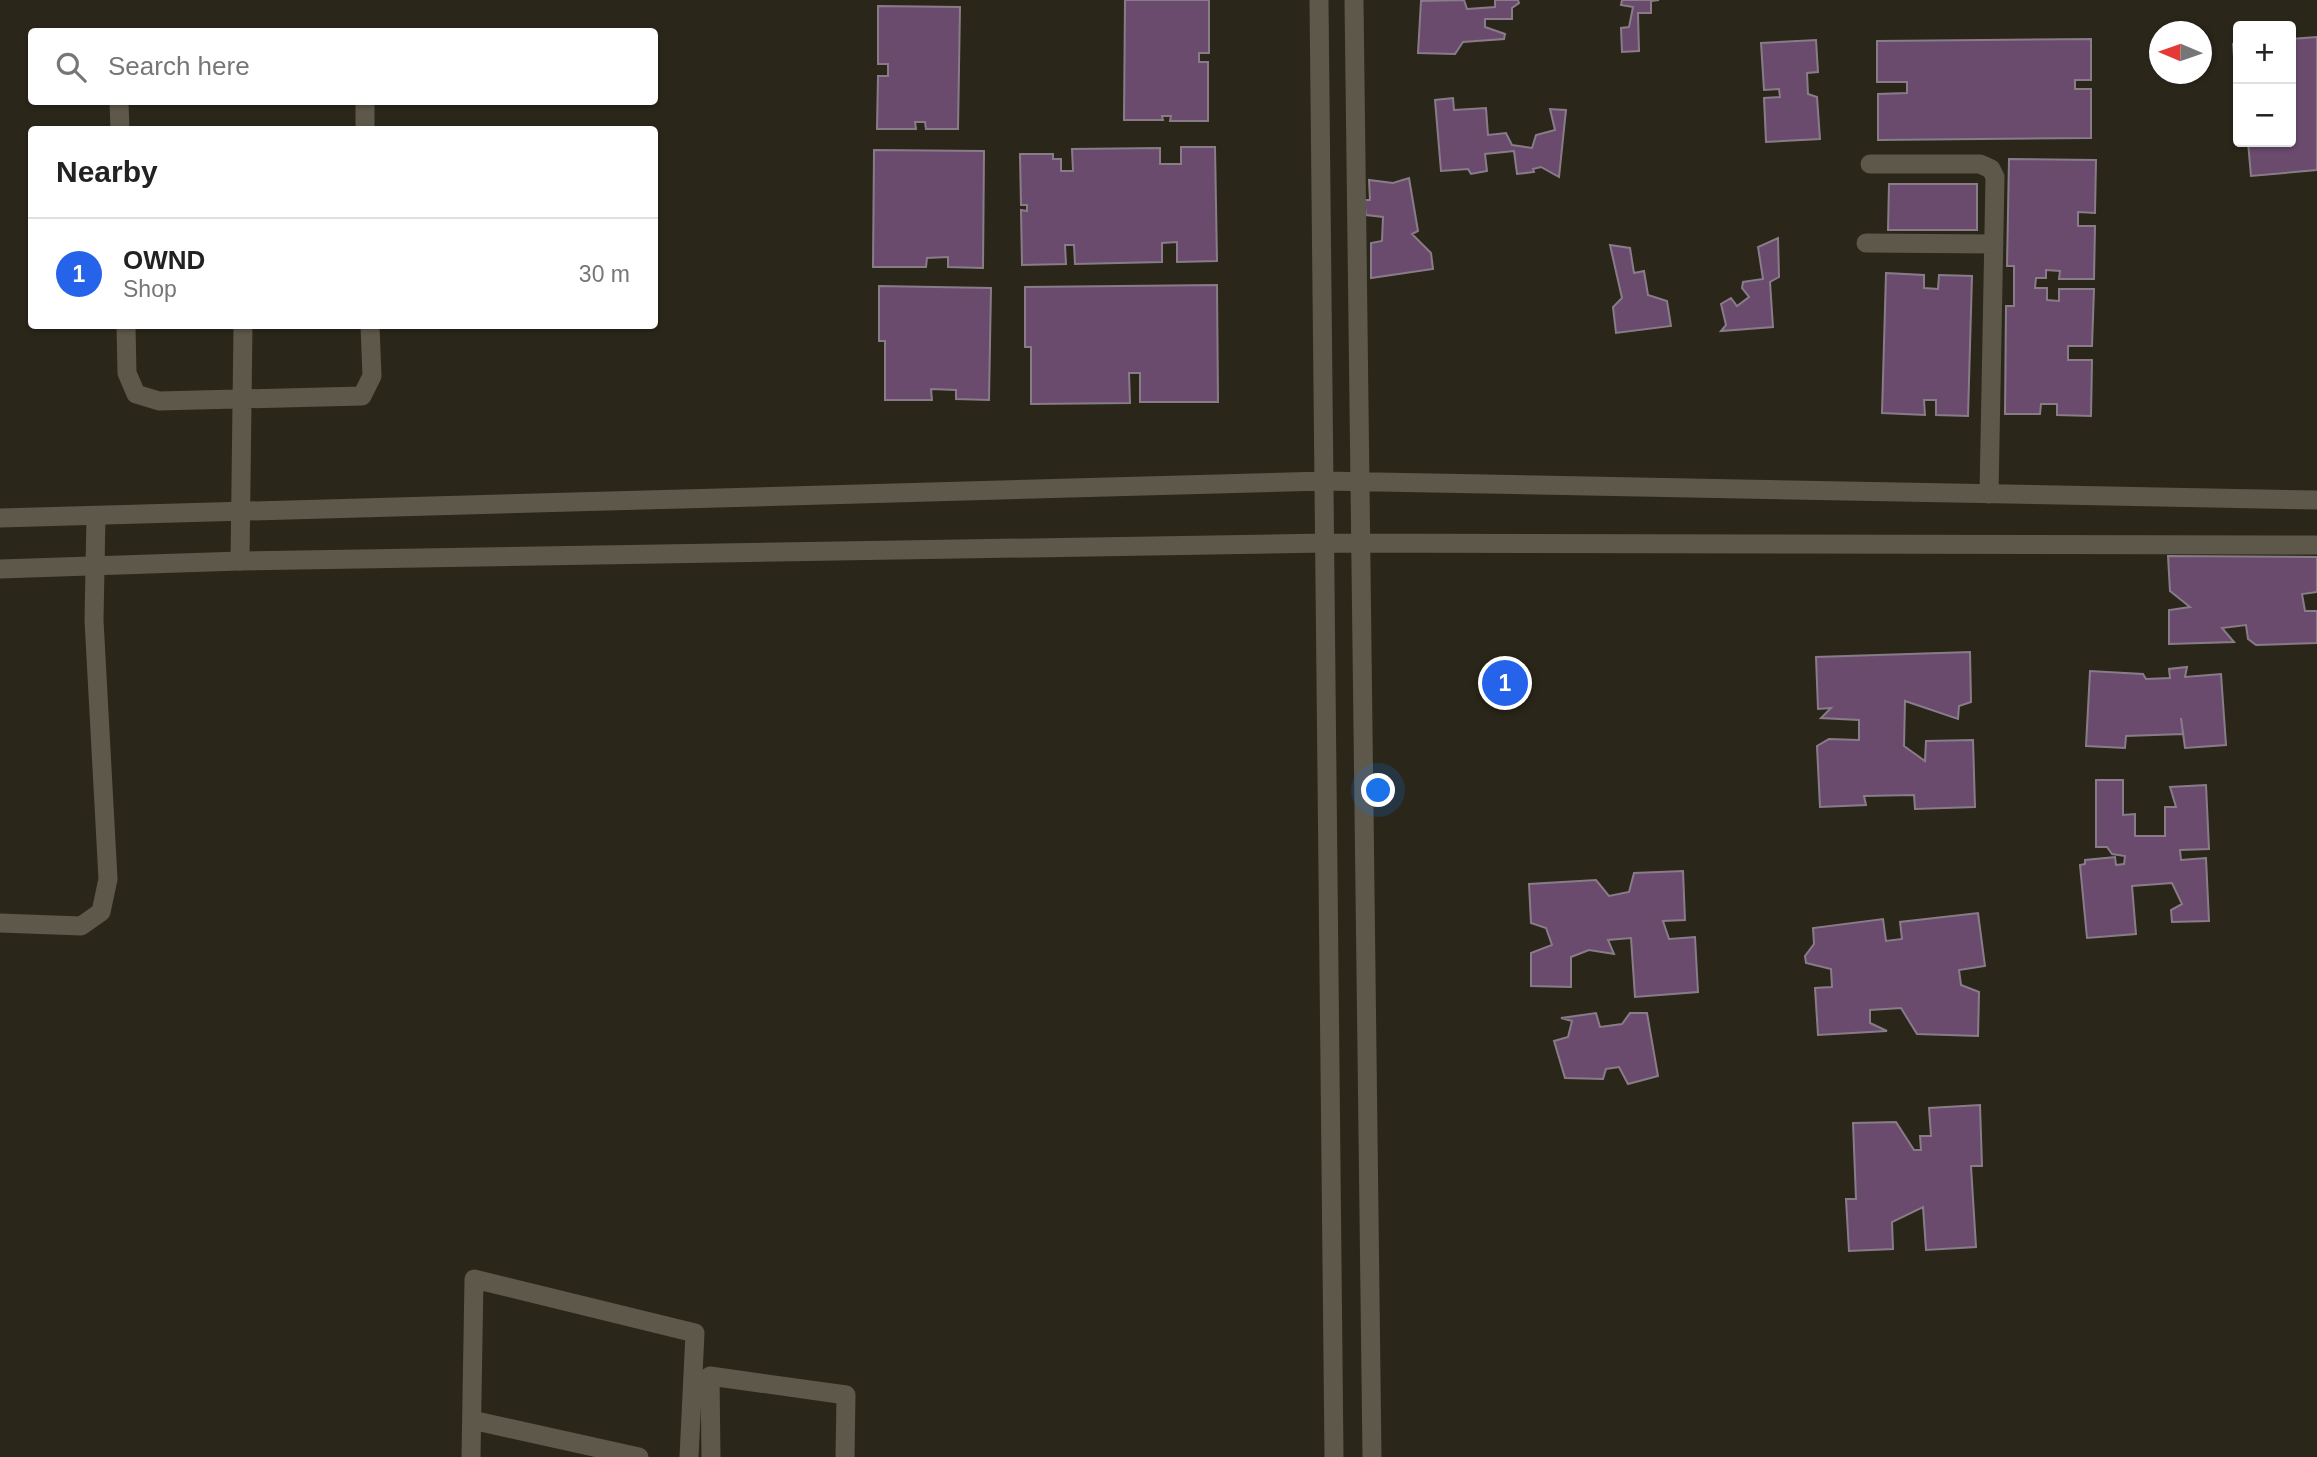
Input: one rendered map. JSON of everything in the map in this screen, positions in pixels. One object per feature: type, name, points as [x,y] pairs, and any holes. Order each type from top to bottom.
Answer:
[{"type":"street","points":[[1319,0],[1334,1457]]},
{"type":"street","points":[[1354,0],[1372,1457]]},
{"type":"street","points":[[119,105],[120,126]]},
{"type":"street","points":[[365,105],[365,126]]},
{"type":"street","points":[[1870,164],[1980,164],[1991,169],[1995,177],[1989,494]]},
{"type":"street","points":[[1866,243],[1994,244]]},
{"type":"street","points":[[126,329],[127,373],[136,394],[159,401],[362,396],[372,376],[370,329]]},
{"type":"street","points":[[240,561],[243,329]]},
{"type":"street","points":[[0,519],[1324,481],[2317,500]]},
{"type":"street","points":[[0,923],[81,926],[101,912],[108,879],[94,620],[96,516]]},
{"type":"street","points":[[0,569],[240,561],[1326,544],[2317,545]]},
{"type":"street","points":[[471,1457],[474,1279],[695,1333],[689,1457]]},
{"type":"street","points":[[710,1457],[710,1376],[846,1395],[845,1457]]},
{"type":"street","points":[[472,1420],[592,1451],[639,1457]]},
{"type":"building","points":[[1125,0],[1209,0],[1209,53],[1199,53],[1199,62],[1208,62],[1208,121],[1170,121],[1171,116],[1162,116],[1163,120],[1124,120]]},
{"type":"building","points":[[1464,0],[1467,9],[1495,7],[1495,0],[1518,0],[1519,3],[1512,8],[1512,19],[1485,19],[1485,27],[1505,34],[1504,39],[1463,42],[1455,54],[1418,53],[1421,1]]},
{"type":"building","points":[[1622,0],[1659,0],[1651,1],[1651,13],[1638,13],[1639,51],[1622,52],[1621,28],[1629,27],[1633,7],[1621,5]]},
{"type":"building","points":[[878,6],[960,7],[958,129],[926,129],[925,122],[915,122],[916,129],[877,129],[878,76],[888,76],[888,64],[878,64]]},
{"type":"building","points":[[2317,37],[2317,170],[2251,176],[2248,147],[2296,147],[2296,39]]},
{"type":"building","points":[[2091,39],[2091,80],[2075,80],[2075,89],[2091,89],[2091,138],[1878,140],[1878,94],[1907,93],[1907,82],[1877,82],[1877,41]]},
{"type":"building","points":[[1816,40],[1818,72],[1807,73],[1808,94],[1817,97],[1820,139],[1766,142],[1764,98],[1780,97],[1779,89],[1764,90],[1761,43]]},
{"type":"building","points":[[1453,98],[1454,110],[1486,108],[1488,135],[1506,133],[1512,145],[1532,148],[1536,135],[1555,130],[1550,109],[1566,110],[1559,177],[1541,167],[1533,169],[1534,172],[1517,174],[1514,151],[1485,154],[1487,171],[1471,174],[1468,169],[1441,171],[1435,100]]},
{"type":"building","points":[[1181,147],[1215,147],[1217,261],[1177,262],[1177,242],[1162,243],[1162,262],[1075,264],[1074,245],[1065,245],[1066,264],[1022,265],[1021,210],[1027,211],[1027,205],[1021,205],[1020,154],[1053,154],[1053,159],[1061,159],[1061,171],[1073,171],[1072,149],[1160,148],[1160,164],[1181,164]]},
{"type":"building","points":[[874,150],[984,151],[983,268],[948,267],[948,257],[927,258],[926,267],[873,267]]},
{"type":"building","points":[[2009,159],[2096,160],[2095,213],[2078,212],[2078,226],[2095,226],[2094,279],[2059,279],[2060,271],[2046,270],[2046,278],[2036,278],[2035,288],[2047,288],[2047,300],[2059,301],[2059,289],[2094,289],[2092,346],[2068,346],[2068,360],[2092,360],[2091,416],[2057,415],[2057,404],[2041,404],[2040,414],[2005,414],[2006,306],[2014,306],[2014,266],[2007,266]]},
{"type":"building","points":[[1409,178],[1418,231],[1412,234],[1431,253],[1433,269],[1371,278],[1371,243],[1382,241],[1383,217],[1366,215],[1364,200],[1370,200],[1369,180],[1393,183]]},
{"type":"building","points":[[1889,184],[1977,184],[1977,230],[1888,230]]},
{"type":"building","points":[[1778,238],[1779,277],[1770,282],[1773,327],[1721,331],[1726,325],[1721,304],[1731,298],[1737,306],[1749,297],[1742,288],[1743,282],[1763,279],[1758,247]]},
{"type":"building","points":[[1610,245],[1630,248],[1634,273],[1644,271],[1648,295],[1667,301],[1671,326],[1616,333],[1613,307],[1622,298]]},
{"type":"building","points":[[1886,273],[1924,275],[1924,288],[1938,289],[1939,275],[1972,276],[1968,416],[1936,415],[1936,400],[1924,400],[1925,415],[1882,413]]},
{"type":"building","points":[[1217,285],[1218,402],[1140,402],[1140,373],[1129,373],[1130,403],[1031,404],[1031,347],[1025,347],[1025,287]]},
{"type":"building","points":[[879,286],[991,288],[989,400],[956,399],[956,390],[931,389],[932,400],[885,400],[885,341],[879,341]]},
{"type":"building","points":[[2168,556],[2317,557],[2317,592],[2302,594],[2305,611],[2317,611],[2317,643],[2256,645],[2248,639],[2246,625],[2222,628],[2234,642],[2169,644],[2169,610],[2190,607],[2170,591]]},
{"type":"building","points":[[1970,652],[1971,702],[1959,706],[1958,719],[1905,701],[1904,746],[1925,761],[1926,741],[1973,740],[1975,807],[1915,809],[1914,795],[1864,796],[1866,805],[1820,807],[1817,746],[1829,739],[1859,740],[1859,720],[1821,718],[1831,708],[1818,709],[1816,657]]},
{"type":"building","points":[[2187,667],[2185,677],[2221,674],[2226,745],[2185,748],[2181,718],[2183,734],[2126,736],[2125,748],[2086,746],[2090,671],[2143,674],[2146,679],[2170,678],[2169,669]]},
{"type":"building","points":[[2096,780],[2123,780],[2123,815],[2135,814],[2135,836],[2165,836],[2165,807],[2176,807],[2170,787],[2206,785],[2209,849],[2180,850],[2181,860],[2206,858],[2209,921],[2172,922],[2171,910],[2182,904],[2172,883],[2132,886],[2136,934],[2087,938],[2080,865],[2085,864],[2085,860],[2115,857],[2116,865],[2124,864],[2125,856],[2112,854],[2107,847],[2096,847]]},
{"type":"building","points":[[1683,871],[1685,920],[1663,921],[1669,939],[1695,937],[1698,992],[1635,997],[1631,938],[1608,940],[1614,954],[1589,950],[1571,957],[1571,987],[1531,986],[1531,953],[1552,945],[1546,928],[1531,923],[1529,884],[1596,880],[1609,896],[1629,892],[1634,873]]},
{"type":"building","points":[[1978,913],[1985,966],[1959,970],[1961,985],[1979,992],[1978,1036],[1917,1034],[1901,1008],[1870,1010],[1870,1023],[1887,1031],[1818,1035],[1815,988],[1832,987],[1831,969],[1806,963],[1805,956],[1814,944],[1813,928],[1883,919],[1886,941],[1902,939],[1900,922]]},
{"type":"building","points":[[1596,1013],[1600,1027],[1622,1024],[1630,1013],[1647,1013],[1658,1076],[1628,1084],[1619,1067],[1606,1069],[1603,1079],[1565,1078],[1554,1041],[1568,1037],[1572,1021],[1561,1018]]},
{"type":"building","points":[[1980,1105],[1982,1166],[1971,1166],[1976,1247],[1926,1250],[1923,1207],[1892,1222],[1893,1249],[1849,1251],[1846,1199],[1856,1199],[1853,1123],[1896,1122],[1914,1150],[1921,1150],[1920,1136],[1931,1136],[1929,1108]]},
{"type":"place","name":"OWND","points":[[1505,683]]}]
